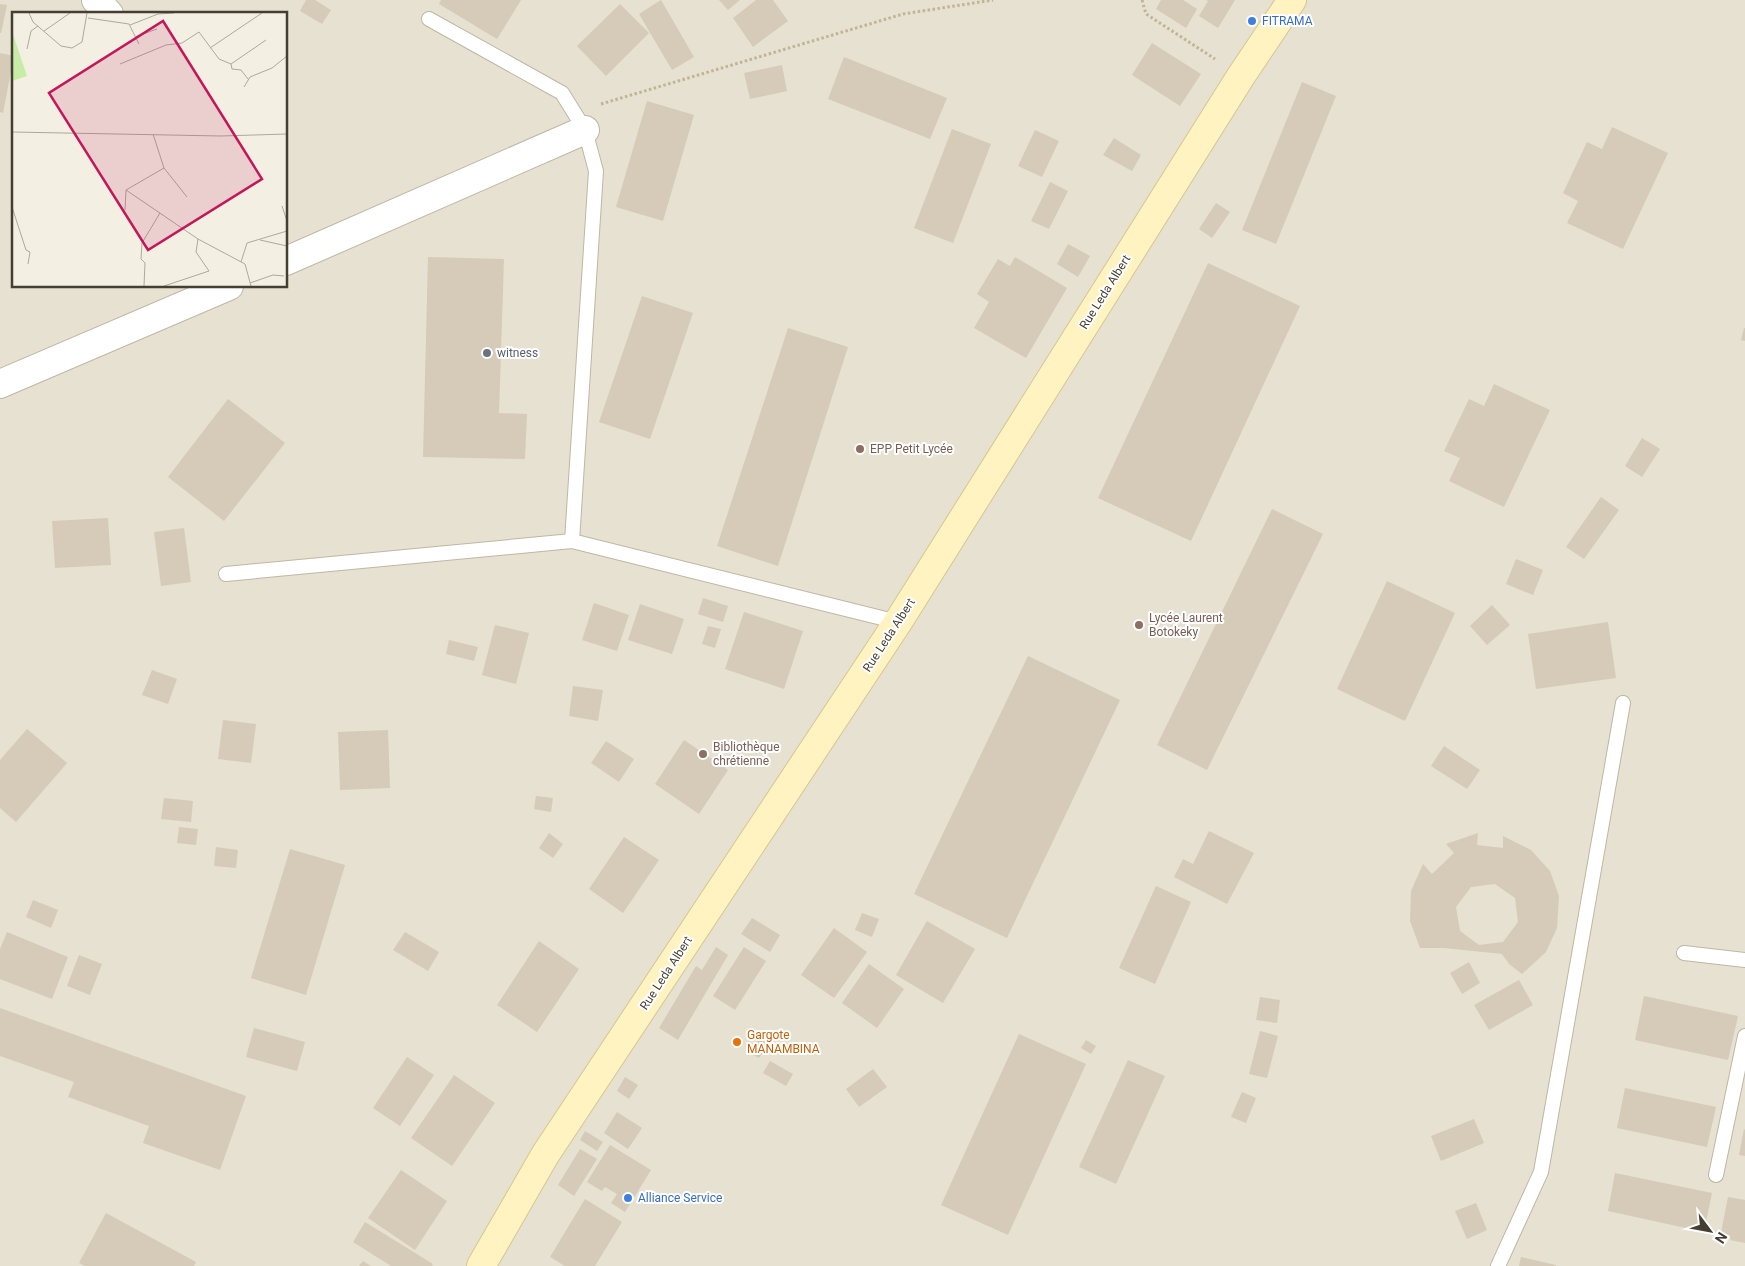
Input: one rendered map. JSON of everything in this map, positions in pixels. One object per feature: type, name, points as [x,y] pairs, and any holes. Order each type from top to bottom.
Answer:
[{"type":"street","points":[[96,0],[107,12]]},
{"type":"street","name":"Rue Leda Albert","points":[[481,1266],[545,1155],[898,622],[1241,76],[1292,0]]},
{"type":"street","points":[[288,260],[580,121]]},
{"type":"street","points":[[0,384],[224,288]]},
{"type":"lane","points":[[429,19],[562,94],[580,121],[596,170],[572,541]]},
{"type":"lane","points":[[226,574],[572,541],[898,622]]},
{"type":"lane","points":[[1498,1266],[1541,1172],[1623,703]]},
{"type":"lane","points":[[1684,953],[1745,960]]},
{"type":"lane","points":[[1716,1175],[1745,1036]]},
{"type":"path","points":[[580,121],[903,14],[993,0]]},
{"type":"path","points":[[1142,0],[1146,14],[1241,76]]},
{"type":"shaded area","points":[[0,0],[1745,0],[1745,1266],[0,1266]]},
{"type":"building","points":[[306,0],[315,0],[331,10],[322,24],[300,11]]},
{"type":"building","points":[[441,0],[521,0],[497,39],[439,4]]},
{"type":"building","points":[[661,0],[694,57],[672,70],[639,14]]},
{"type":"building","points":[[719,0],[740,0],[728,10]]},
{"type":"building","points":[[756,0],[773,0],[788,21],[753,47],[733,18]]},
{"type":"building","points":[[1161,0],[1183,0],[1197,9],[1186,28],[1156,9]]},
{"type":"building","points":[[1206,0],[1235,0],[1218,28],[1199,16],[1208,1]]},
{"type":"building","points":[[0,4],[7,5],[1,33],[0,33]]},
{"type":"building","points":[[620,4],[649,33],[606,76],[577,46]]},
{"type":"building","points":[[1152,43],[1201,74],[1180,106],[1132,75]]},
{"type":"building","points":[[0,53],[12,56],[12,66],[3,113],[0,112]]},
{"type":"building","points":[[844,57],[947,98],[930,139],[828,99]]},
{"type":"building","points":[[782,65],[787,91],[750,99],[744,73]]},
{"type":"building","points":[[1302,82],[1336,96],[1276,244],[1242,230]]},
{"type":"building","points":[[647,101],[694,115],[663,221],[616,207]]},
{"type":"building","points":[[1612,127],[1668,153],[1623,249],[1567,223],[1578,201],[1563,193],[1587,142],[1602,149]]},
{"type":"building","points":[[952,129],[991,144],[953,243],[914,228]]},
{"type":"building","points":[[1035,130],[1059,141],[1042,177],[1018,166]]},
{"type":"building","points":[[1114,138],[1141,155],[1132,171],[1103,155]]},
{"type":"building","points":[[1050,182],[1068,191],[1049,229],[1031,221]]},
{"type":"building","points":[[1216,203],[1230,212],[1212,238],[1199,229]]},
{"type":"building","points":[[1068,244],[1090,256],[1078,277],[1057,264]]},
{"type":"building","points":[[428,257],[504,259],[499,413],[527,414],[525,459],[423,457]]},
{"type":"building","points":[[1015,257],[1067,288],[1026,358],[974,328],[989,302],[977,294],[998,259],[1010,266]]},
{"type":"building","points":[[1208,263],[1300,306],[1191,541],[1098,498]]},
{"type":"building","points":[[642,296],[693,313],[650,439],[599,422]]},
{"type":"building","points":[[788,328],[848,347],[778,566],[717,546]]},
{"type":"building","points":[[1745,328],[1745,341],[1741,340]]},
{"type":"building","points":[[1494,384],[1550,410],[1504,507],[1449,481],[1460,458],[1444,451],[1469,399],[1484,406]]},
{"type":"building","points":[[228,399],[285,443],[224,521],[168,477]]},
{"type":"building","points":[[1642,438],[1660,449],[1642,477],[1625,466]]},
{"type":"building","points":[[1601,497],[1619,510],[1584,559],[1566,547]]},
{"type":"building","points":[[1272,509],[1323,534],[1207,770],[1157,745]]},
{"type":"building","points":[[108,518],[111,565],[55,568],[52,521]]},
{"type":"building","points":[[184,528],[191,582],[161,586],[154,532]]},
{"type":"building","points":[[1516,559],[1543,570],[1533,595],[1506,584]]},
{"type":"building","points":[[1387,581],[1455,613],[1405,721],[1337,689]]},
{"type":"building","points":[[703,598],[728,606],[723,622],[698,614]]},
{"type":"building","points":[[594,603],[629,615],[617,651],[582,640]]},
{"type":"building","points":[[640,604],[684,619],[672,654],[628,640]]},
{"type":"building","points":[[1492,605],[1510,625],[1487,645],[1470,626]]},
{"type":"building","points":[[744,612],[803,631],[784,689],[725,669]]},
{"type":"building","points":[[1608,622],[1616,678],[1536,689],[1528,634]]},
{"type":"building","points":[[495,625],[529,633],[516,684],[482,675]]},
{"type":"building","points":[[708,626],[721,629],[715,648],[702,644]]},
{"type":"building","points":[[449,640],[478,647],[474,661],[446,654]]},
{"type":"building","points":[[1028,656],[1120,700],[1007,938],[914,894]]},
{"type":"building","points":[[152,670],[177,679],[168,704],[142,695]]},
{"type":"building","points":[[573,686],[603,690],[598,721],[569,716]]},
{"type":"building","points":[[223,720],[256,724],[251,763],[218,759]]},
{"type":"building","points":[[27,729],[67,763],[16,822],[0,808],[0,760]]},
{"type":"building","points":[[388,730],[390,788],[340,790],[338,732]]},
{"type":"building","points":[[684,740],[728,770],[699,814],[655,784]]},
{"type":"building","points":[[606,741],[634,759],[619,782],[591,763]]},
{"type":"building","points":[[1444,746],[1480,770],[1467,789],[1431,766]]},
{"type":"building","points":[[536,796],[553,798],[551,812],[534,809]]},
{"type":"building","points":[[164,798],[193,801],[191,822],[161,819]]},
{"type":"building","points":[[179,827],[198,829],[196,845],[177,843]]},
{"type":"building","points":[[1209,831],[1254,853],[1227,904],[1174,877],[1183,859],[1193,864]]},
{"type":"building","points":[[549,833],[563,844],[553,858],[539,848]]},
{"type":"building","points":[[1478,833],[1477,845],[1503,848],[1503,836],[1531,850],[1550,871],[1559,896],[1557,928],[1546,952],[1522,974],[1509,964],[1502,954],[1444,948],[1420,948],[1410,921],[1411,891],[1423,864],[1432,874],[1454,853],[1446,844]],"holes":[[[1495,884],[1515,898],[1518,922],[1503,942],[1479,945],[1460,931],[1456,907],[1471,887]]]},
{"type":"building","points":[[624,837],[659,860],[623,913],[589,889]]},
{"type":"building","points":[[216,847],[238,850],[236,868],[214,866]]},
{"type":"building","points":[[290,849],[345,865],[306,995],[251,978]]},
{"type":"building","points":[[1156,886],[1191,902],[1155,984],[1119,968]]},
{"type":"building","points":[[33,900],[58,910],[51,928],[26,917]]},
{"type":"building","points":[[862,913],[879,919],[872,937],[855,930]]},
{"type":"building","points":[[752,918],[780,935],[770,952],[741,934]]},
{"type":"building","points":[[927,921],[975,949],[943,1003],[896,975]]},
{"type":"building","points":[[834,928],[867,952],[834,998],[801,975]]},
{"type":"building","points":[[7,932],[68,957],[52,999],[0,979],[0,949]]},
{"type":"building","points":[[405,932],[439,952],[428,971],[393,950]]},
{"type":"building","points":[[539,941],[579,969],[537,1032],[497,1005]]},
{"type":"building","points":[[716,947],[728,955],[678,1040],[659,1028],[696,966],[702,970]]},
{"type":"building","points":[[744,947],[766,961],[735,1010],[713,996]]},
{"type":"building","points":[[79,955],[102,964],[90,995],[67,986]]},
{"type":"building","points":[[1469,962],[1480,983],[1462,994],[1450,973]]},
{"type":"building","points":[[869,964],[904,989],[877,1028],[842,1003]]},
{"type":"building","points":[[1519,980],[1533,1005],[1489,1030],[1474,1005]]},
{"type":"building","points":[[1644,996],[1738,1016],[1728,1060],[1635,1040]]},
{"type":"building","points":[[1260,997],[1280,1000],[1277,1023],[1256,1020]]},
{"type":"building","points":[[0,1008],[246,1096],[220,1170],[143,1143],[149,1126],[68,1097],[74,1082],[0,1056]]},
{"type":"building","points":[[254,1028],[305,1042],[297,1071],[246,1057]]},
{"type":"building","points":[[1260,1031],[1278,1036],[1267,1078],[1249,1074]]},
{"type":"building","points":[[1019,1034],[1086,1064],[1008,1235],[941,1205]]},
{"type":"building","points":[[759,1037],[769,1043],[759,1058],[750,1053]]},
{"type":"building","points":[[1086,1040],[1096,1046],[1091,1054],[1081,1048]]},
{"type":"building","points":[[407,1057],[434,1075],[400,1126],[373,1108]]},
{"type":"building","points":[[1128,1060],[1165,1076],[1116,1184],[1079,1167]]},
{"type":"building","points":[[770,1061],[793,1074],[786,1086],[763,1073]]},
{"type":"building","points":[[873,1069],[887,1087],[859,1107],[846,1089]]},
{"type":"building","points":[[454,1075],[495,1103],[452,1166],[411,1138]]},
{"type":"building","points":[[625,1077],[638,1085],[629,1099],[617,1091]]},
{"type":"building","points":[[1625,1088],[1716,1107],[1707,1147],[1617,1128]]},
{"type":"building","points":[[1242,1092],[1256,1098],[1246,1123],[1231,1117]]},
{"type":"building","points":[[617,1112],[642,1128],[628,1149],[604,1133]]},
{"type":"building","points":[[1474,1119],[1484,1143],[1441,1161],[1431,1136]]},
{"type":"building","points":[[1745,1130],[1745,1156],[1739,1155]]},
{"type":"building","points":[[585,1131],[603,1142],[597,1151],[580,1140]]},
{"type":"building","points":[[610,1145],[651,1170],[625,1212],[611,1203],[617,1194],[605,1187],[602,1191],[587,1182]]},
{"type":"building","points":[[580,1149],[597,1159],[574,1196],[558,1185]]},
{"type":"building","points":[[401,1170],[447,1201],[415,1250],[368,1218]]},
{"type":"building","points":[[1615,1173],[1712,1193],[1704,1232],[1608,1211]]},
{"type":"building","points":[[1728,1197],[1745,1200],[1745,1243],[1720,1238]]},
{"type":"building","points":[[585,1199],[622,1222],[595,1266],[565,1266],[550,1257]]},
{"type":"building","points":[[1476,1203],[1487,1230],[1467,1239],[1455,1211]]},
{"type":"building","points":[[106,1213],[196,1262],[194,1266],[85,1266],[79,1263]]},
{"type":"building","points":[[365,1222],[433,1264],[432,1266],[391,1266],[353,1242]]},
{"type":"building","points":[[1521,1257],[1556,1265],[1556,1266],[1519,1266]]},
{"type":"building","points":[[363,1261],[371,1266],[359,1266]]},
{"type":"place","name":"FITRAMA","points":[[1252,21]]},
{"type":"place","name":"witness","points":[[487,353]]},
{"type":"place","name":"EPP Petit Lycée","points":[[860,449]]},
{"type":"place","name":"Lycée Laurent Botokeky","points":[[1139,625]]},
{"type":"place","name":"Bibliothèque chrétienne","points":[[703,754]]},
{"type":"place","name":"Gargote MANAMBINA","points":[[737,1042]]},
{"type":"place","name":"Alliance Service","points":[[628,1198]]}]
